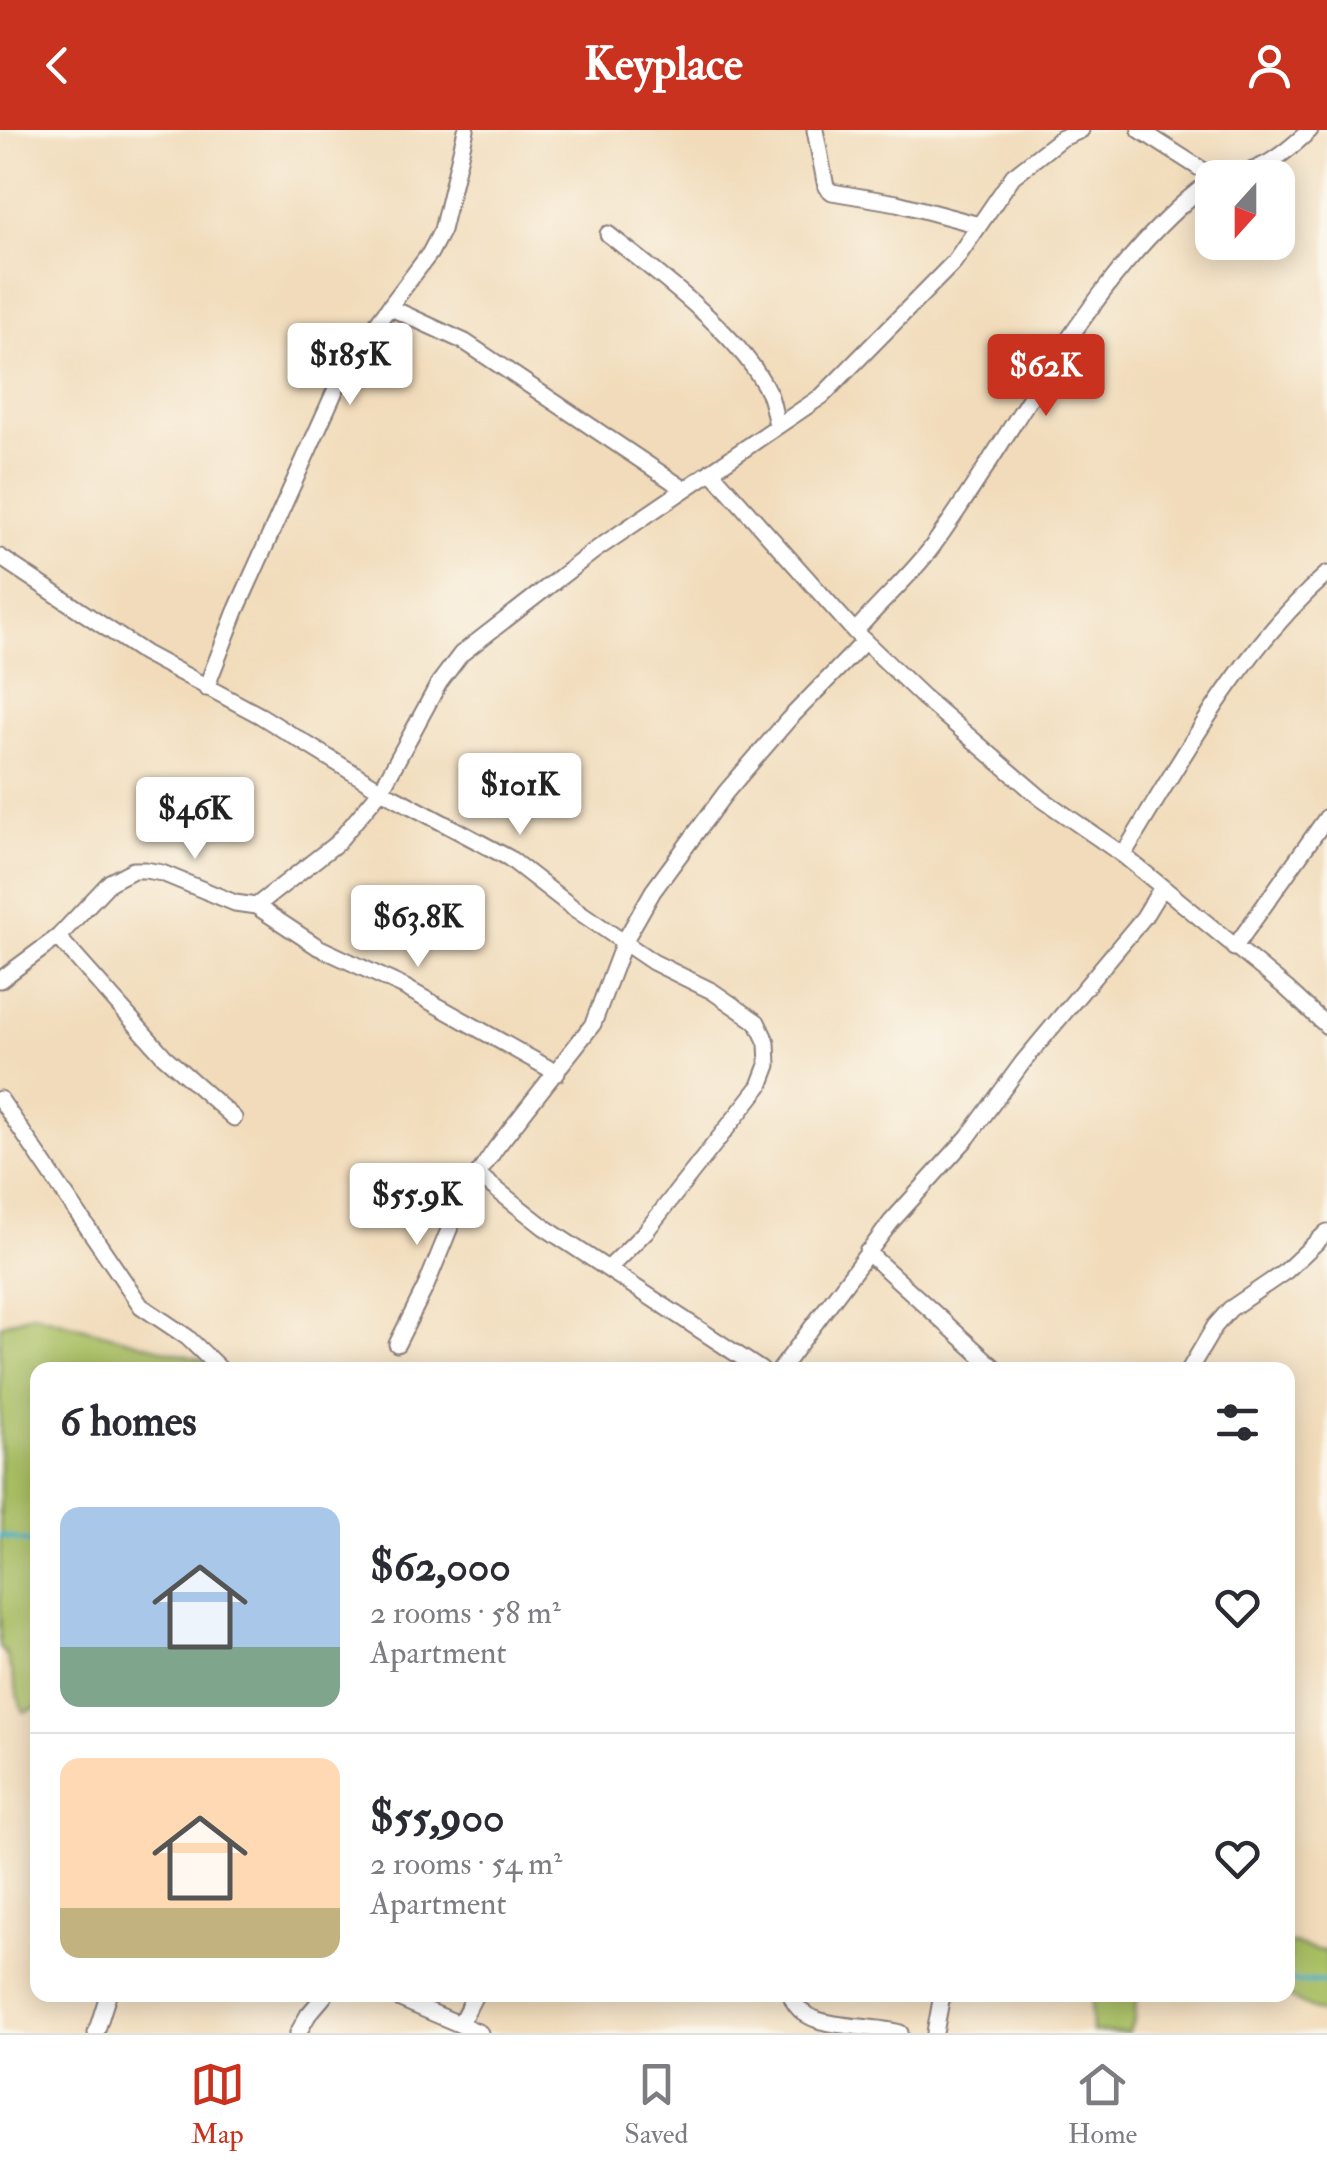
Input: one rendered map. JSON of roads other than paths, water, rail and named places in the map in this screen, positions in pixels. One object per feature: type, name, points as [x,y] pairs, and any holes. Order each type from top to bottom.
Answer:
[{"type":"street","points":[[206,688],[348,362],[426,262],[442,230],[466,130]]},
{"type":"street","points":[[815,130],[826,187],[832,192],[897,203],[979,225]]},
{"type":"street","points":[[256,906],[336,843],[382,790],[439,683],[460,654],[594,551],[822,396],[954,262],[1013,176],[1060,139],[1081,130]]},
{"type":"street","points":[[1140,130],[1195,165]]},
{"type":"street","points":[[1275,160],[1310,130]]},
{"type":"street","points":[[397,1344],[462,1198],[593,1024],[624,942],[652,891],[726,792],[930,550],[1067,344],[1118,276],[1179,204],[1195,192]]},
{"type":"street","points":[[608,234],[667,282],[747,360],[770,394],[777,424]]},
{"type":"street","points":[[389,307],[465,342],[684,489]]},
{"type":"street","points":[[711,470],[860,636],[923,697],[1042,799],[1123,855],[1327,1026]]},
{"type":"street","points":[[0,558],[114,634],[261,716],[382,790],[509,858],[653,962],[712,992],[756,1022],[767,1043],[768,1065],[750,1102],[646,1231],[609,1268]]},
{"type":"street","points":[[1123,855],[1256,648],[1298,599],[1327,574]]},
{"type":"street","points":[[1234,948],[1327,817]]},
{"type":"street","points":[[0,980],[58,937],[110,882],[133,870],[162,873],[235,902],[256,906],[318,946],[404,988],[558,1073]]},
{"type":"street","points":[[786,1362],[867,1252],[968,1138],[1024,1062],[1144,917],[1161,889]]},
{"type":"street","points":[[58,937],[164,1056],[234,1118]]},
{"type":"street","points":[[0,1099],[141,1306],[187,1337],[213,1362]]},
{"type":"street","points":[[478,1176],[544,1227],[748,1362]]},
{"type":"street","points":[[1194,1362],[1215,1326],[1230,1310],[1286,1271],[1327,1232]]},
{"type":"street","points":[[867,1252],[988,1362]]},
{"type":"street","points":[[96,2033],[106,2002]]},
{"type":"street","points":[[298,2033],[320,2002]]},
{"type":"street","points":[[408,2002],[480,2033]]},
{"type":"street","points":[[460,2024],[471,2002]]},
{"type":"street","points":[[793,2002],[795,2012],[810,2024],[830,2030],[881,2028],[900,2033]]},
{"type":"street","points":[[935,2033],[941,2002]]},
{"type":"waterway","points":[[0,1536],[30,1542]]},
{"type":"waterway","points":[[1295,1982],[1327,1982]]}]
